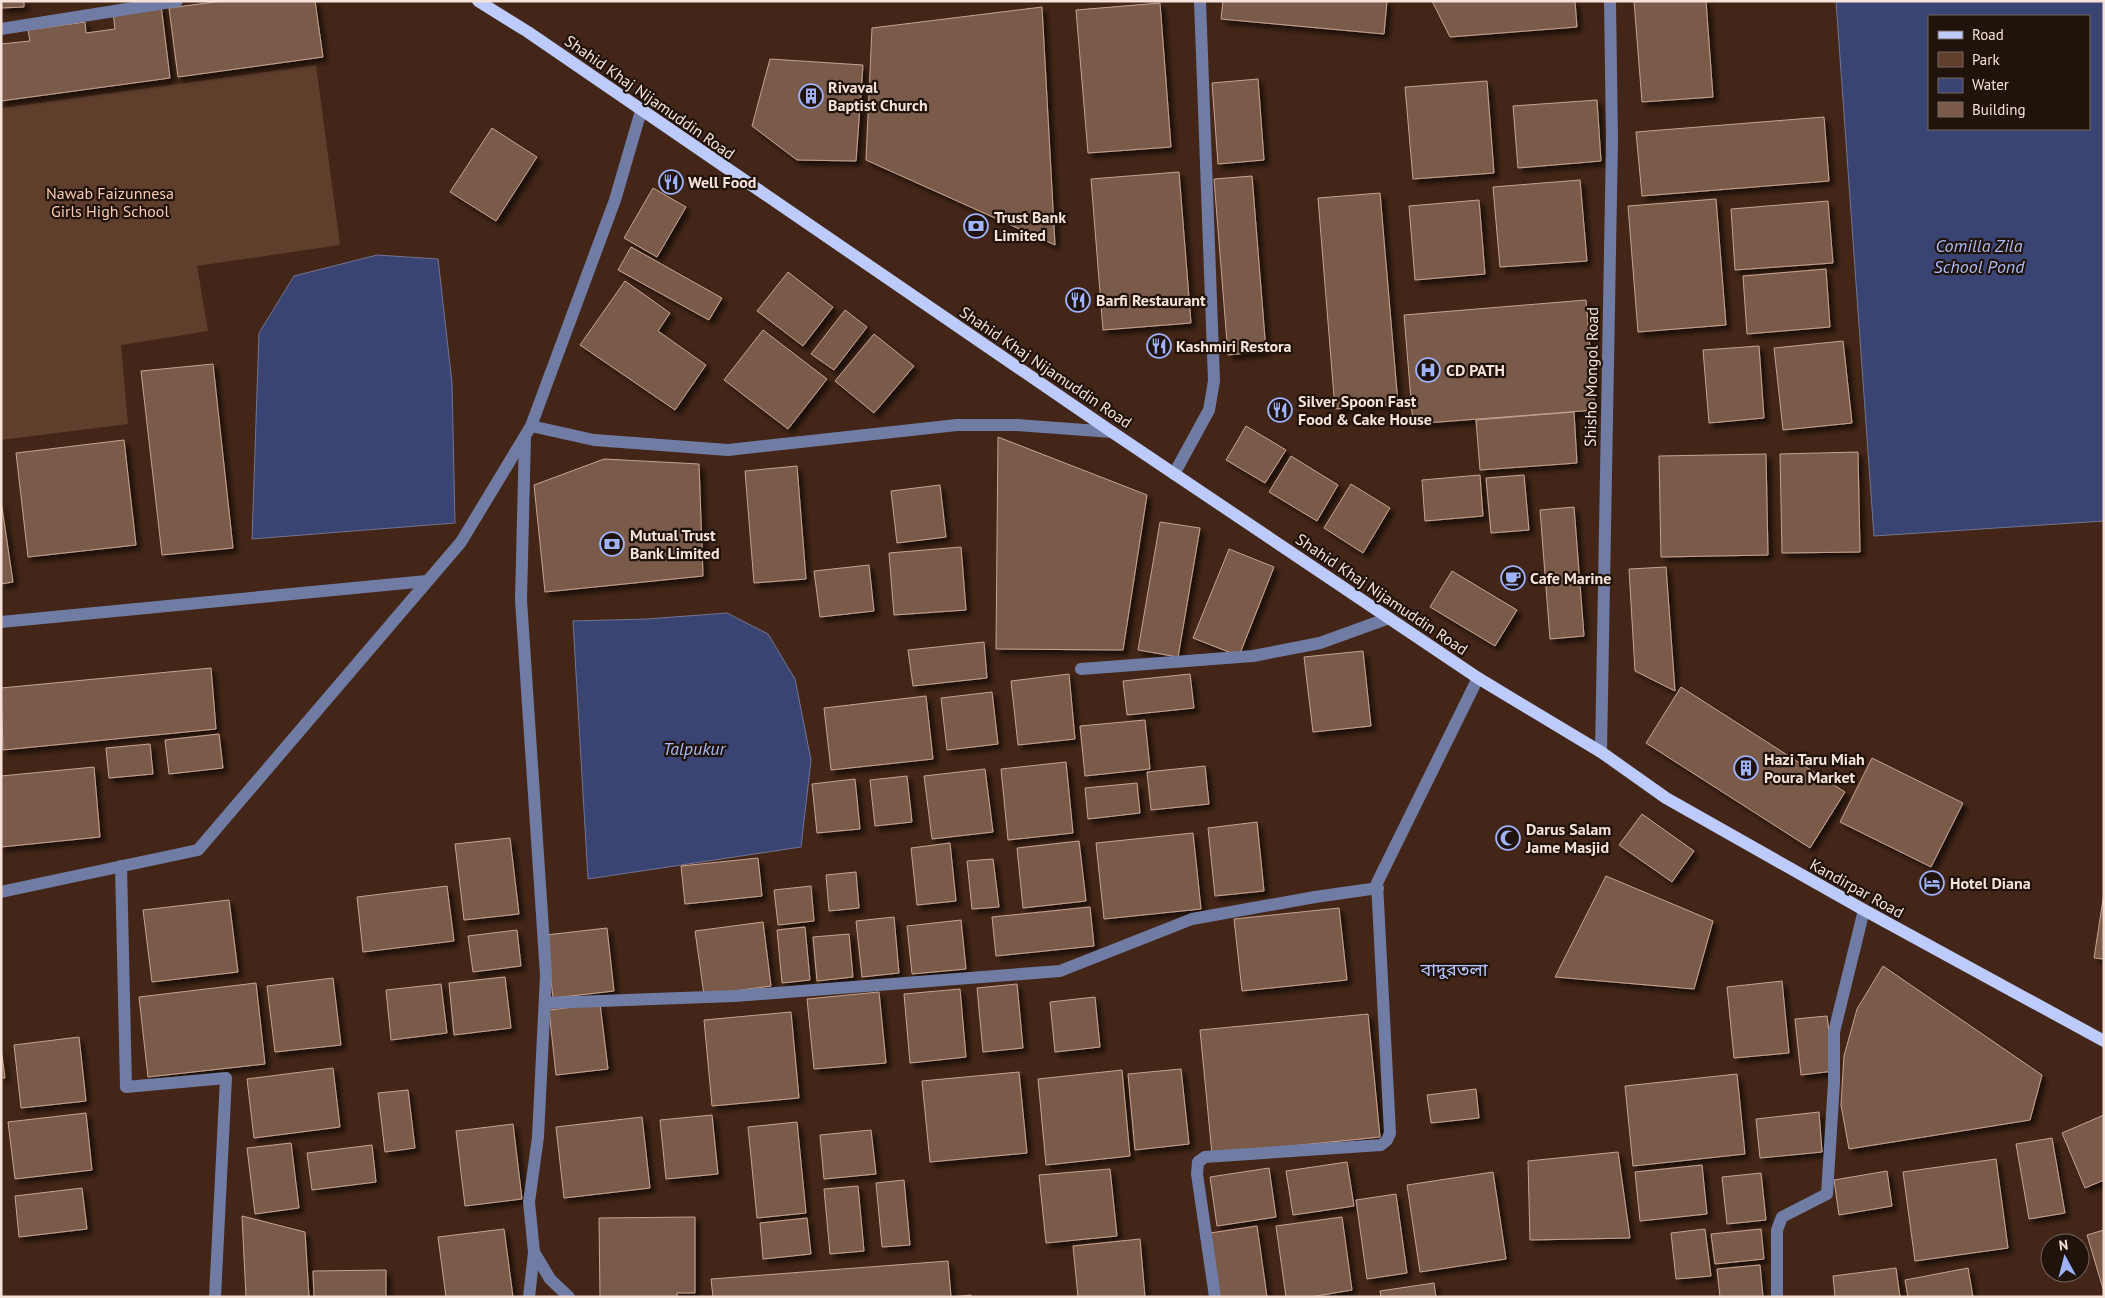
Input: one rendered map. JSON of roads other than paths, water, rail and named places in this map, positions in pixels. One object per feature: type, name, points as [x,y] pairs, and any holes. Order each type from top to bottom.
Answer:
[{"type":"main road","name":"Shahid Khaj Nijamuddin Road","points":[[478,1],[528,32],[1112,432],[1478,678],[1601,752]]},
{"type":"main road","name":"Kandirpar Road","points":[[1601,752],[1666,798],[1864,910],[2104,1041]]},
{"type":"street","points":[[1,29],[177,1]]},
{"type":"street","points":[[1174,474],[1208,410],[1214,382],[1200,1]]},
{"type":"street","name":"Shisho Mongol Road","points":[[1601,752],[1612,140],[1610,1]]},
{"type":"street","points":[[1,892],[198,850],[460,542],[528,431],[615,200],[641,111]]},
{"type":"street","points":[[528,431],[594,440],[728,450],[957,425],[1017,425],[1112,432]]},
{"type":"street","points":[[528,431],[521,600],[546,975],[538,1137],[529,1202],[534,1252],[529,1297]]},
{"type":"street","points":[[1,622],[427,581]]},
{"type":"street","points":[[1081,669],[1253,656],[1320,644],[1389,618]]},
{"type":"street","points":[[1215,1297],[1197,1174],[1198,1162],[1205,1157],[1381,1145],[1387,1140],[1390,1133],[1377,882],[1478,678]]},
{"type":"street","points":[[121,866],[126,1087],[226,1078],[215,1297]]},
{"type":"street","points":[[546,1003],[735,996],[1060,971],[1192,919],[1378,888]]},
{"type":"street","points":[[1777,1297],[1777,1230],[1782,1217],[1827,1194],[1834,1091],[1834,1032],[1864,910]]},
{"type":"street","points":[[534,1252],[550,1280],[569,1297]]},
{"type":"water","name":"Comilla Zila School Pond","points":[[1836,1],[2104,1],[2104,521],[1874,536]]},
{"type":"water","points":[[377,255],[438,259],[452,383],[455,523],[252,539],[259,333],[294,276]]},
{"type":"water","name":"Talpukur","points":[[727,613],[768,634],[795,679],[811,760],[801,847],[588,879],[573,621],[647,619]]},
{"type":"place","name":"Rivaval Baptist Church","points":[[811,96]]},
{"type":"place","name":"Well Food","points":[[671,182]]},
{"type":"place","name":"Trust Bank Limited","points":[[976,226]]},
{"type":"place","name":"Barfi Restaurant","points":[[1078,300]]},
{"type":"place","name":"Kashmiri Restora","points":[[1159,346]]},
{"type":"place","name":"CD PATH","points":[[1428,370]]},
{"type":"place","name":"Silver Spoon Fast Food & Cake House","points":[[1280,410]]},
{"type":"place","name":"Mutual Trust Bank Limited","points":[[612,544]]},
{"type":"place","name":"Cafe Marine","points":[[1513,578]]},
{"type":"place","name":"Hazi Taru Miah Poura Market","points":[[1746,768]]},
{"type":"place","name":"Darus Salam Jame Masjid","points":[[1508,838]]},
{"type":"place","name":"Hotel Diana","points":[[1932,883]]},
{"type":"district","name":"বাদুরতলা","points":[[1454,969]]},
{"type":"park label","name":"Nawab Faizunnesa Girls High School","points":[[110,202]]}]
